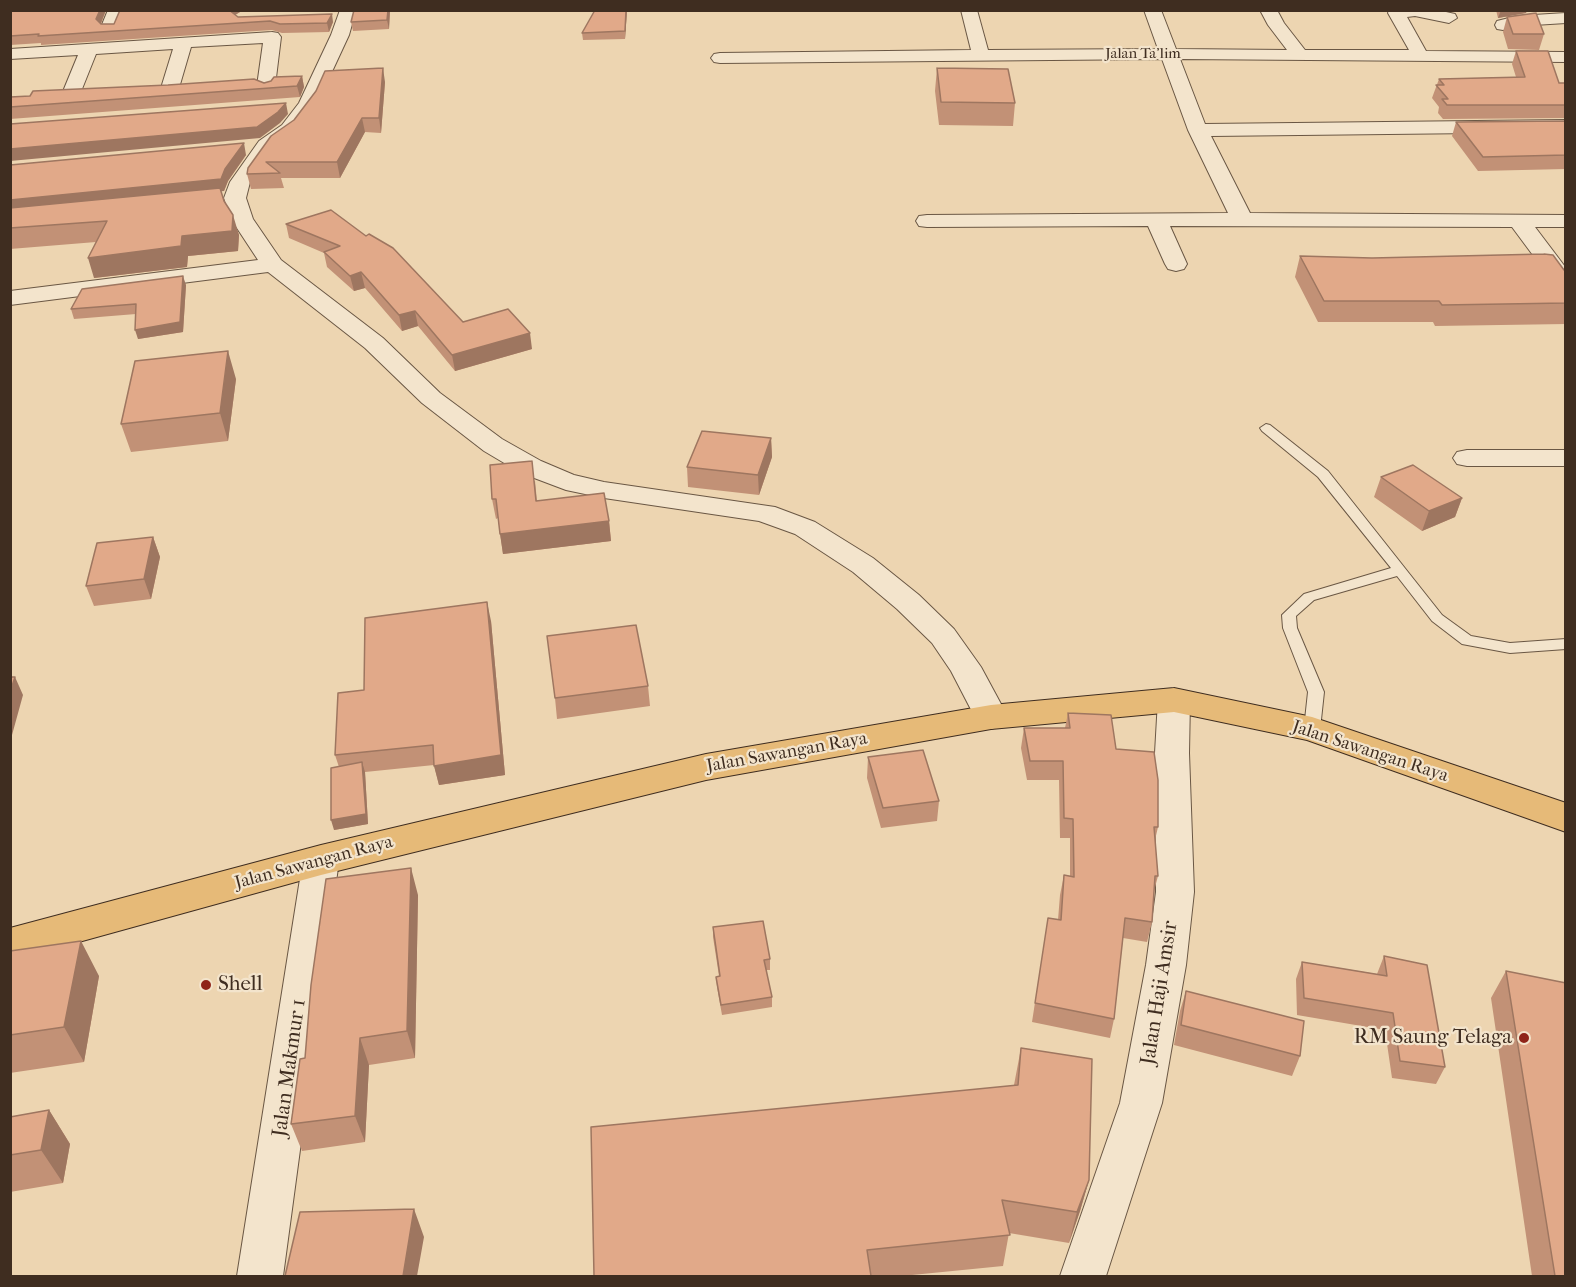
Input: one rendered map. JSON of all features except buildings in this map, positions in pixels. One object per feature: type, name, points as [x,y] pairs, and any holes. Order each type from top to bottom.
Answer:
[{"type":"highway","name":"Jalan Sawangan Raya","points":[[10,945],[321,860],[706,767],[991,717],[1174,700],[1312,729],[1566,818]]},
{"type":"street","points":[[117,10],[104,27],[132,26]]},
{"type":"street","points":[[969,10],[981,56]]},
{"type":"street","points":[[1152,10],[1198,130],[1242,219]]},
{"type":"street","points":[[1268,10],[1276,25],[1301,56]]},
{"type":"street","points":[[1421,57],[1396,13],[1415,11],[1449,18]]},
{"type":"street","points":[[340,13],[340,35],[296,106],[289,129],[266,145],[240,182],[224,199],[242,219],[273,265],[374,343],[431,398],[493,445],[531,467],[566,482],[603,490],[765,513],[806,528],[863,565],[908,602],[943,636],[965,667],[991,717]]},
{"type":"street","points":[[1503,26],[1517,21],[1566,18]]},
{"type":"street","points":[[10,54],[272,37],[266,86]]},
{"type":"street","points":[[170,88],[184,42]]},
{"type":"street","points":[[74,89],[90,48]]},
{"type":"street","name":"Jalan Ta'lim","points":[[720,58],[1170,54],[1566,57]]},
{"type":"street","points":[[1198,130],[1566,126]]},
{"type":"street","points":[[239,147],[266,145]]},
{"type":"street","points":[[1156,219],[1176,264]]},
{"type":"street","points":[[927,221],[1156,219],[1566,221]]},
{"type":"street","points":[[1518,220],[1566,284]]},
{"type":"street","points":[[10,298],[273,265]]},
{"type":"street","points":[[1467,458],[1566,458]]},
{"type":"street","name":"Jalan Haji Amsir","points":[[1083,1276],[1141,1103],[1166,965],[1175,892],[1176,861],[1172,753],[1174,700]]},
{"type":"street","name":"Jalan Makmur 1","points":[[260,1276],[321,860]]},
{"type":"lane","points":[[1266,428],[1323,474],[1437,618],[1467,640],[1510,648],[1566,644]]},
{"type":"lane","points":[[1312,729],[1316,692],[1290,628],[1289,615],[1309,597],[1400,570]]},
{"type":"place","name":"Shell","points":[[206,985]]},
{"type":"place","name":"RM Saung Telaga","points":[[1524,1038]]}]
